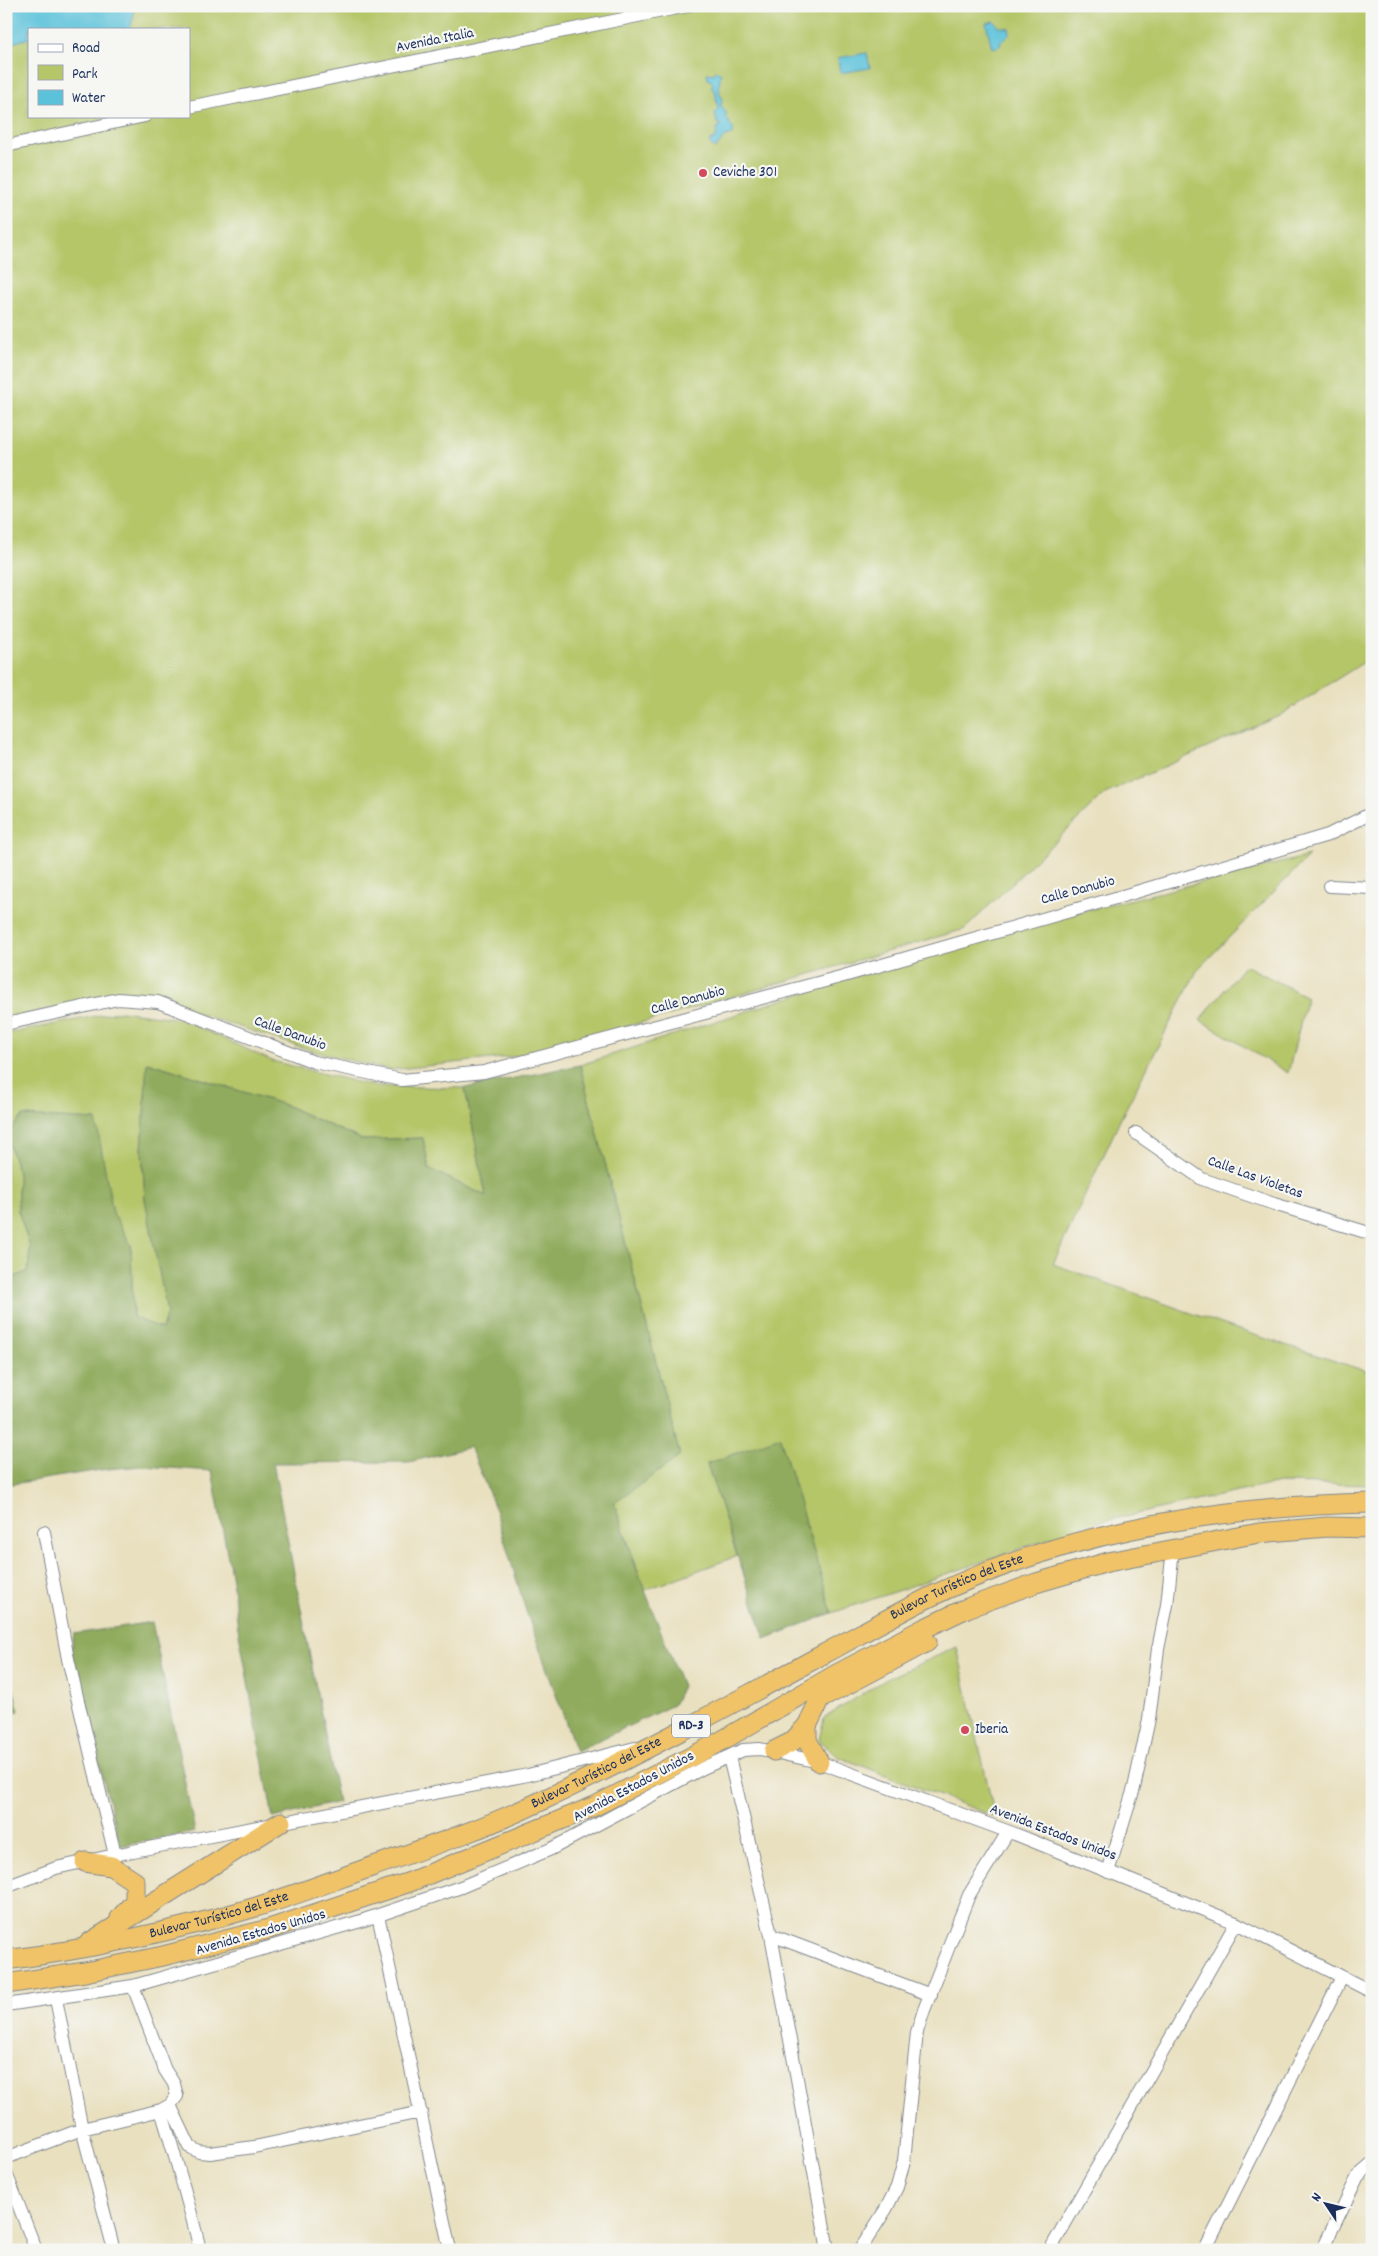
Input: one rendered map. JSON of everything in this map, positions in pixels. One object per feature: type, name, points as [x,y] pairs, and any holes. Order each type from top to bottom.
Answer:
[{"type":"highway","name":"Bulevar Turístico del Este","points":[[6,1960],[77,1951],[189,1925],[258,1906],[429,1847],[532,1806],[662,1742],[933,1595],[1041,1554],[1120,1532],[1226,1512],[1287,1506],[1372,1503]]},
{"type":"highway","name":"Bulevar Turístico del Este","points":[[6,1984],[85,1972],[162,1956],[259,1932],[410,1882],[595,1806],[716,1744],[835,1675],[967,1608],[1036,1583],[1108,1562],[1259,1533],[1327,1527],[1372,1528]]},
{"type":"highway","points":[[774,1752],[792,1742],[807,1726],[820,1700],[837,1690],[973,1617],[1069,1584],[1108,1562]]},
{"type":"highway","points":[[807,1726],[806,1740],[819,1762]]},
{"type":"highway","points":[[77,1951],[281,1822]]},
{"type":"highway","points":[[86,1862],[111,1866],[135,1882],[135,1901],[112,1928]]},
{"type":"street","name":"Avenida Italia","points":[[190,107],[688,6]]},
{"type":"street","points":[[6,146],[136,118]]},
{"type":"street","name":"Calle Danubio","points":[[6,1024],[118,999],[158,1002],[314,1062],[402,1080],[484,1072],[840,977],[1135,892],[1328,835],[1372,813]]},
{"type":"street","points":[[1330,886],[1372,888]]},
{"type":"street","name":"Calle Las Violetas","points":[[1136,1133],[1202,1179],[1274,1204],[1372,1234]]},
{"type":"street","points":[[44,1532],[68,1659],[115,1855]]},
{"type":"street","points":[[1108,1872],[1134,1788],[1149,1719],[1158,1649],[1167,1605],[1173,1550]]},
{"type":"street","name":"Avenida Estados Unidos","points":[[6,1887],[49,1871],[115,1855],[528,1774],[662,1742]]},
{"type":"street","name":"Avenida Estados Unidos","points":[[6,2006],[133,1986],[378,1915],[460,1887],[550,1849],[729,1757],[744,1750],[760,1749],[819,1762],[1008,1832],[1236,1923],[1372,1992]]},
{"type":"street","points":[[729,1757],[771,1935],[828,2250]]},
{"type":"street","points":[[860,2250],[886,2209],[897,2187],[904,2161],[917,2032],[959,1917],[1008,1832]]},
{"type":"street","points":[[378,1915],[449,2250]]},
{"type":"street","points":[[1050,2250],[1236,1923]]},
{"type":"street","points":[[771,1935],[931,1995]]},
{"type":"street","points":[[1205,2250],[1342,1977]]},
{"type":"street","points":[[6,2158],[82,2130],[166,2107],[177,2096],[174,2084],[165,2070],[133,1986]]},
{"type":"street","points":[[56,1999],[82,2130],[114,2250]]},
{"type":"street","points":[[166,2107],[190,2147],[199,2152],[210,2153],[254,2147],[421,2112]]},
{"type":"street","points":[[166,2107],[178,2171],[188,2196],[200,2250]]},
{"type":"street","points":[[1322,2250],[1358,2176],[1372,2164]]},
{"type":"street","points":[[6,2173],[36,2250]]},
{"type":"green space","points":[[6,6],[1372,6],[1372,657],[1279,716],[1105,793],[965,929],[673,1014],[519,1056],[389,1070],[313,1051],[132,992],[6,1019]]},
{"type":"green space","points":[[1309,856],[1198,969],[1122,1116],[1053,1264],[1236,1329],[1372,1373],[1372,1485],[1279,1483],[1099,1522],[832,1613],[780,1438],[707,1464],[737,1556],[645,1590],[614,1503],[680,1456],[580,1065],[973,938]]},
{"type":"green space","points":[[1245,965],[1307,997],[1288,1073],[1200,1020]]},
{"type":"green space","points":[[121,1011],[181,1019],[272,1061],[373,1086],[465,1088],[486,1196],[429,1169],[423,1138],[362,1140],[285,1105],[147,1062],[142,1151],[145,1199],[167,1312],[162,1329],[133,1317],[131,1245],[113,1213],[95,1120],[23,1116],[6,1135],[6,1034]]},
{"type":"green space","points":[[147,1062],[285,1105],[362,1140],[423,1138],[429,1169],[486,1196],[465,1088],[580,1065],[680,1456],[614,1503],[634,1562],[682,1686],[673,1705],[576,1751],[526,1611],[493,1503],[470,1447],[409,1462],[273,1463],[338,1802],[273,1818],[238,1628],[232,1580],[212,1471],[142,1466],[107,1469],[6,1485],[6,1281],[28,1271],[30,1247],[18,1210],[18,1171],[6,1135],[23,1116],[96,1120],[113,1213],[131,1245],[133,1317],[162,1329],[167,1312],[145,1199],[142,1151]]},
{"type":"green space","points":[[6,1136],[18,1171],[18,1210],[30,1247],[28,1271],[6,1281]]},
{"type":"green space","points":[[780,1437],[832,1613],[765,1639],[707,1464]]},
{"type":"green space","points":[[152,1622],[195,1832],[120,1846],[71,1649],[74,1634]]},
{"type":"green space","points":[[957,1647],[995,1817],[839,1757],[819,1740],[824,1718],[890,1677]]},
{"type":"green space","points":[[6,1660],[19,1711],[6,1714]]},
{"type":"water","points":[[6,6],[132,6],[134,14],[130,28],[28,28],[28,38],[6,45]]},
{"type":"water","points":[[994,21],[999,27],[1009,28],[1010,34],[1001,41],[1000,46],[992,48],[986,23]]},
{"type":"water","points":[[867,53],[870,68],[840,73],[838,58]]},
{"type":"water","points":[[716,71],[721,74],[719,87],[722,99],[721,106],[727,114],[725,117],[733,128],[733,134],[724,138],[715,149],[709,142],[716,138],[717,128],[721,126],[717,123],[715,113],[718,108],[715,91],[711,88],[713,83],[708,79],[707,73],[714,74]]},
{"type":"place","name":"Ceviche 301","points":[[703,173]]},
{"type":"place","name":"Iberia","points":[[965,1730]]}]
